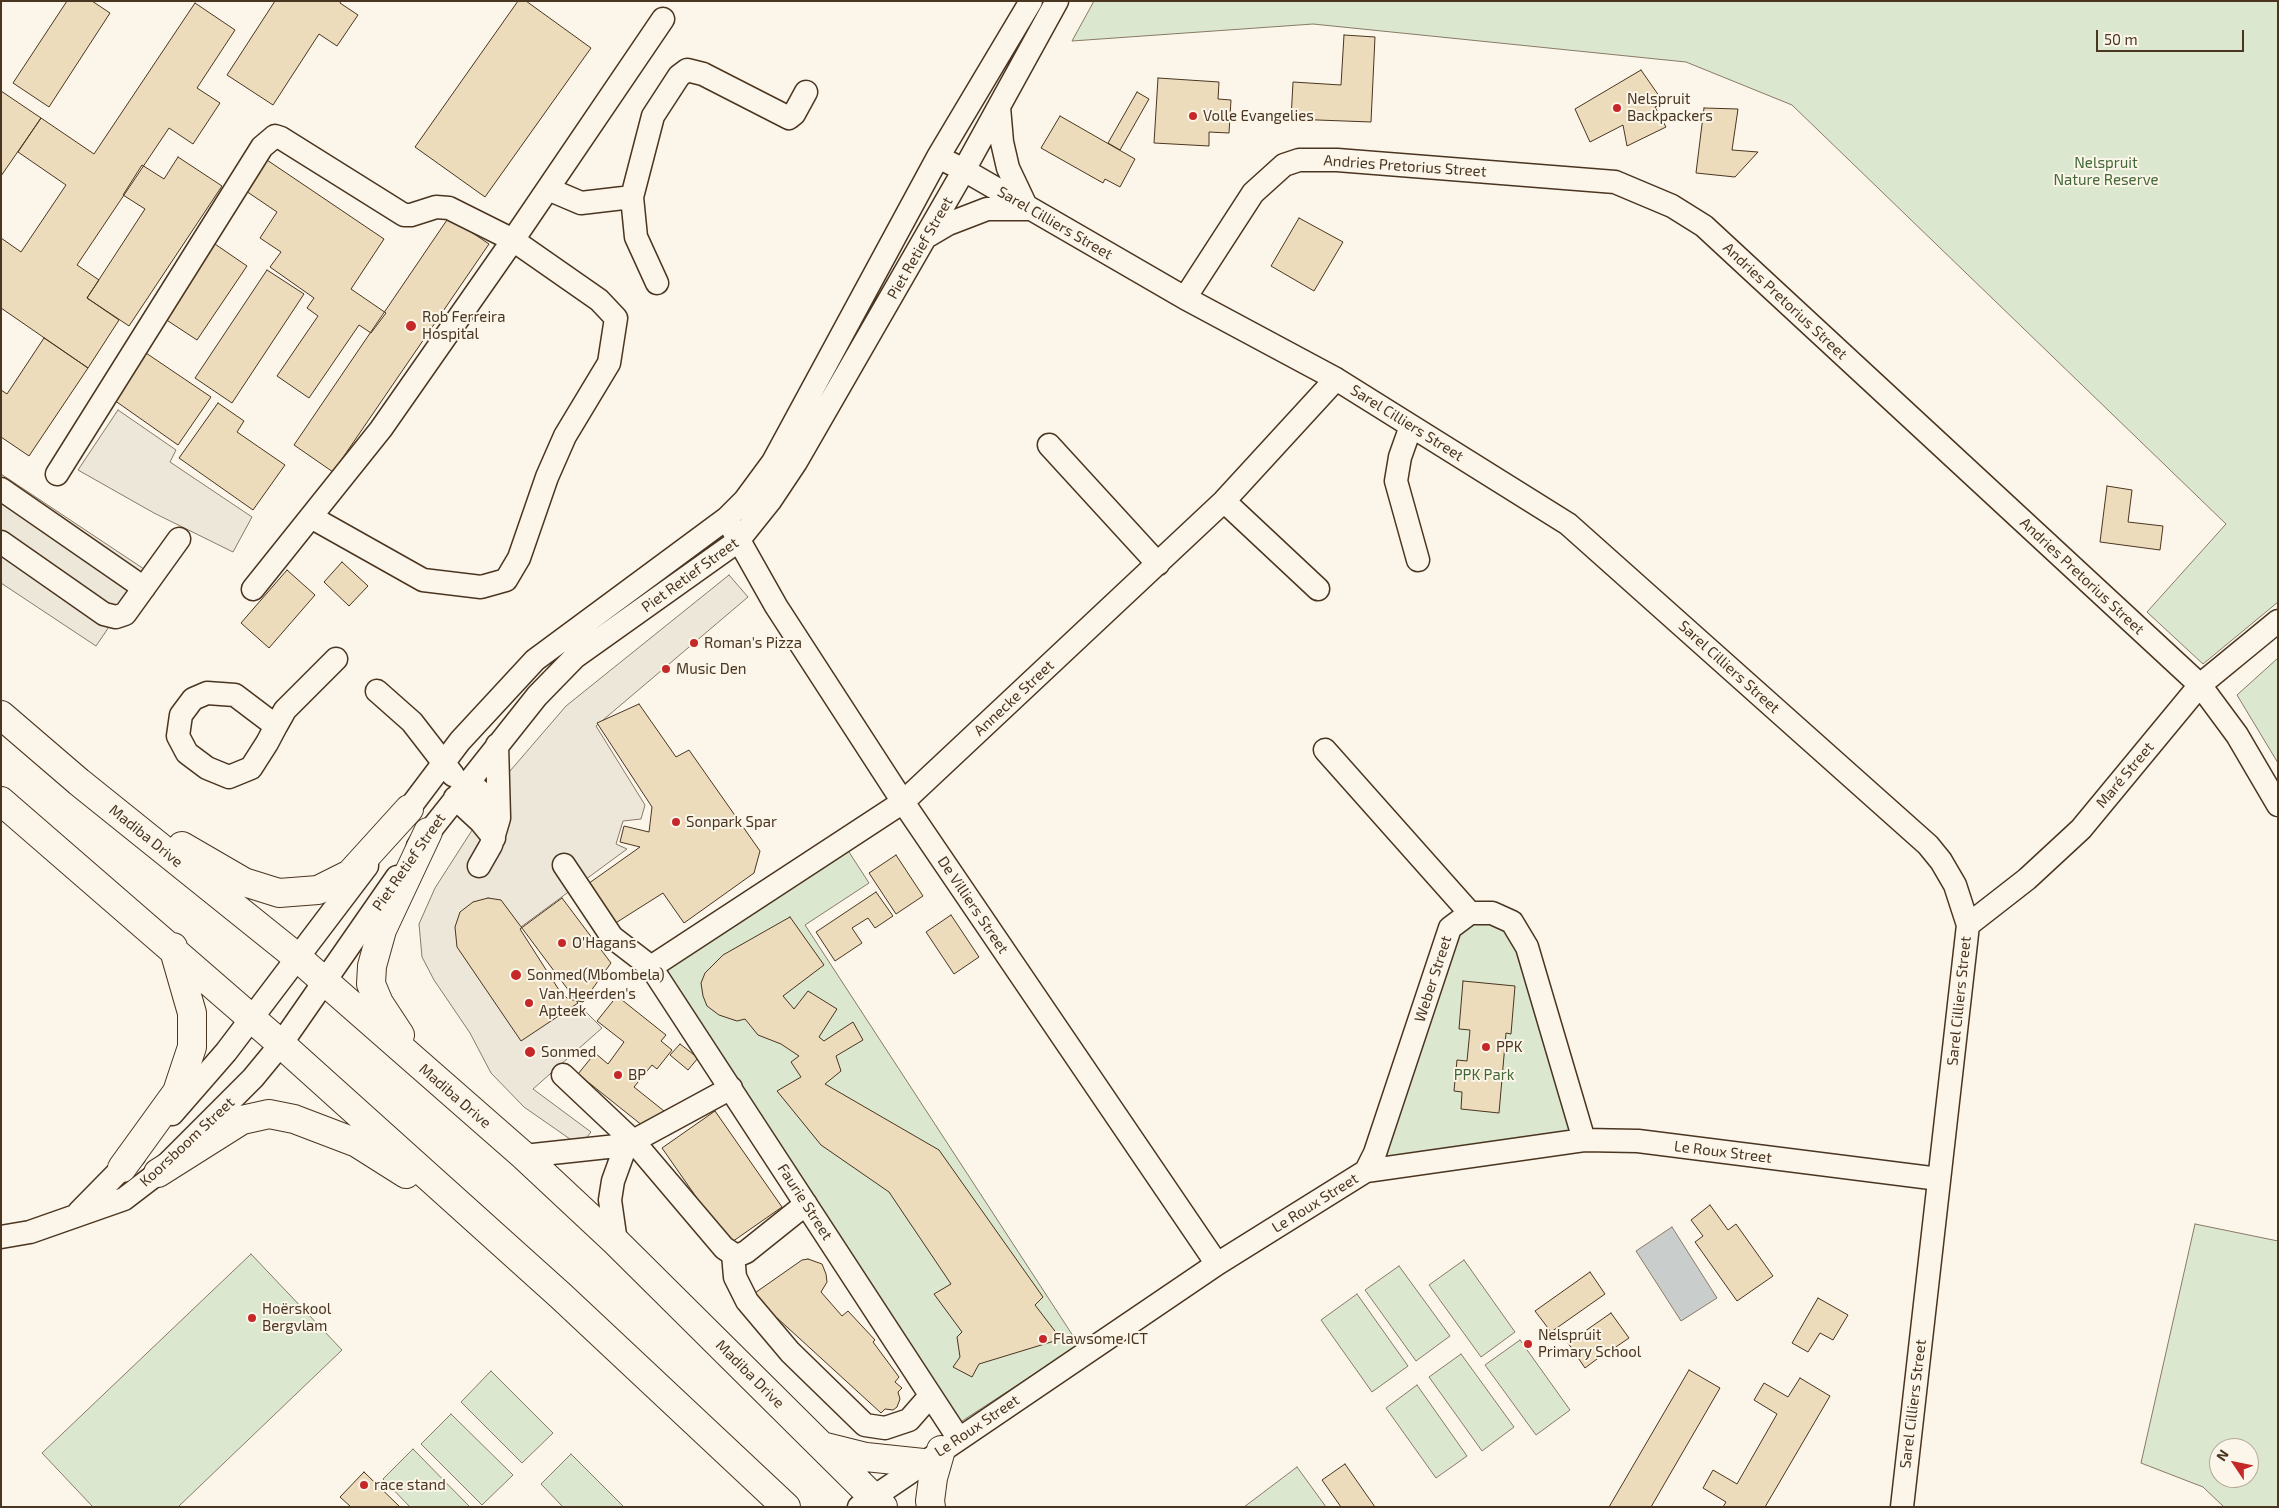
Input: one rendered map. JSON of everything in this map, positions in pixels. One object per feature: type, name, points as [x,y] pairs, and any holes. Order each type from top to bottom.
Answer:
[{"type":"main road","name":"Madiba Drive","points":[[1,715],[79,782],[298,958],[524,1156],[616,1242],[821,1445],[871,1503]]},
{"type":"main road","points":[[79,782],[230,876],[279,893],[318,890],[350,874],[409,809]]},
{"type":"main road","points":[[1,801],[281,1044],[561,1296],[786,1507]]},
{"type":"main road","points":[[423,1069],[378,1003],[371,984],[372,966],[382,930],[428,832]]},
{"type":"main road","points":[[122,1168],[177,1092],[192,1047],[192,1013],[172,948]]},
{"type":"main road","points":[[158,1173],[242,1120],[269,1114],[294,1119],[357,1143],[464,1210]]},
{"type":"main road","points":[[821,1445],[866,1457],[941,1450],[933,1478],[931,1507]]},
{"type":"street","name":"Piet Retief Street","points":[[252,1018],[443,764],[476,723],[535,660],[727,518],[745,500],[773,462],[938,157],[1031,1]]},
{"type":"street","name":"Piet Retief Street","points":[[281,1044],[326,982],[428,832],[537,696],[575,657],[738,541],[770,501],[796,462],[926,238],[1057,1]]},
{"type":"street","points":[[252,589],[381,429],[514,240],[663,19]]},
{"type":"street","points":[[657,283],[636,237],[632,197],[653,116],[679,76],[686,70],[703,74],[789,118],[794,114],[806,92]]},
{"type":"street","points":[[926,238],[948,224],[987,209],[1029,207],[1008,168],[1002,142],[998,108]]},
{"type":"street","points":[[57,474],[262,147],[275,136],[282,138],[404,215],[411,215],[436,207],[449,208],[514,240],[599,300],[616,318],[609,363],[565,436],[547,477],[519,558],[506,580],[482,587],[423,580],[311,517]]},
{"type":"street","name":"Sarel Cilliers Street","points":[[938,157],[964,170],[1186,298],[1336,379],[1568,524],[1928,845],[1955,885],[1968,925],[1902,1507]]},
{"type":"street","name":"Andries Pretorius Street","points":[[1186,298],[1253,193],[1284,165],[1299,160],[1338,160],[1616,182],[1672,206],[1704,226],[2200,685],[2237,735],[2278,805]]},
{"type":"street","points":[[548,188],[581,203],[632,197]]},
{"type":"street","name":"Annecke Street","points":[[650,967],[903,802],[1224,501],[1336,379]]},
{"type":"street","points":[[1411,426],[1400,456],[1396,481],[1418,560]]},
{"type":"street","points":[[1049,445],[1158,564]]},
{"type":"street","points":[[1,489],[144,588]]},
{"type":"street","points":[[1224,501],[1318,589]]},
{"type":"street","name":"De Villiers Street","points":[[727,518],[738,541],[776,606],[903,802],[1216,1264]]},
{"type":"street","points":[[1,542],[104,614],[116,617],[124,614],[179,539]]},
{"type":"street","name":"Maré Street","points":[[1968,925],[2028,879],[2081,829],[2200,685],[2278,621]]},
{"type":"street","points":[[276,726],[285,710],[336,659]]},
{"type":"street","points":[[377,691],[412,722],[462,789],[494,804],[496,828]]},
{"type":"street","points":[[479,866],[496,828],[497,745]]},
{"type":"street","points":[[1325,750],[1470,913],[1492,913],[1512,922],[1527,947],[1584,1140]]},
{"type":"street","name":"Faurie Street","points":[[564,865],[612,936],[650,967],[731,1088],[930,1396],[941,1450]]},
{"type":"street","name":"Weber Street","points":[[1366,1171],[1375,1153],[1450,928],[1470,913]]},
{"type":"street","name":"Koorsboom Street","points":[[75,1216],[151,1140],[226,1052],[252,1018]]},
{"type":"street","name":"Koorsboom Street","points":[[1,1237],[30,1232],[124,1199],[158,1173],[253,1078],[281,1044]]},
{"type":"street","points":[[563,1075],[630,1144],[724,1248],[733,1254],[739,1255],[746,1252],[806,1204]]},
{"type":"street","points":[[524,1156],[630,1144],[731,1088]]},
{"type":"street","name":"Le Roux Street","points":[[871,1503],[941,1450],[1216,1264],[1366,1171],[1584,1140],[1638,1141],[1939,1179]]},
{"type":"street","points":[[616,1242],[610,1200],[612,1182],[630,1144]]},
{"type":"street","points":[[733,1254],[735,1277],[747,1301],[790,1352],[865,1425],[885,1428],[909,1420],[930,1396]]},
{"type":"green space","name":"Nelspruit Nature Reserve","points":[[1094,1],[2278,1],[2278,602],[2203,664],[2147,612],[2226,524],[1792,105],[1686,62],[1313,24],[1072,41]]},
{"type":"green space","points":[[2278,658],[2278,763],[2237,695]]},
{"type":"green space","points":[[847,849],[869,883],[805,925],[1079,1345],[959,1423],[664,968]]},
{"type":"green space","name":"PPK Park","points":[[1472,914],[1512,922],[1584,1140],[1366,1171],[1450,928]]},
{"type":"green space","points":[[2195,1224],[2278,1241],[2278,1507],[2224,1507],[2203,1487],[2141,1463]]},
{"type":"green space","points":[[251,1254],[342,1350],[178,1507],[93,1507],[42,1453]]},
{"type":"green space","points":[[1464,1260],[1515,1332],[1481,1357],[1429,1285]]},
{"type":"green space","points":[[1399,1266],[1450,1336],[1416,1361],[1365,1290]]},
{"type":"green space","points":[[1357,1294],[1408,1366],[1372,1392],[1321,1320]]},
{"type":"green space","points":[[1520,1340],[1570,1410],[1536,1435],[1485,1365]]},
{"type":"green space","points":[[1461,1354],[1514,1427],[1482,1451],[1429,1377]]},
{"type":"green space","points":[[491,1371],[553,1433],[522,1463],[461,1402]]},
{"type":"green space","points":[[1417,1385],[1467,1456],[1436,1478],[1386,1408]]},
{"type":"green space","points":[[451,1414],[513,1475],[482,1505],[421,1444]]},
{"type":"green space","points":[[413,1449],[470,1507],[410,1507],[383,1479]]},
{"type":"green space","points":[[571,1454],[624,1507],[563,1507],[541,1484]]},
{"type":"green space","points":[[1297,1467],[1326,1507],[1244,1507]]},
{"type":"shaded area","points":[[118,410],[176,450],[170,462],[252,517],[233,552],[154,513],[78,470]]},
{"type":"shaded area","points":[[1,474],[147,571],[96,646],[1,583]]},
{"type":"shaded area","points":[[729,575],[748,597],[596,726],[645,805],[641,819],[623,821],[616,844],[627,849],[510,935],[565,1004],[582,1008],[602,1028],[533,1089],[591,1132],[580,1146],[524,1107],[491,1073],[470,1033],[434,980],[422,957],[419,924],[435,888],[510,771],[566,706]]},
{"type":"shaded area","points":[[1672,1227],[1717,1298],[1681,1321],[1636,1251]]},
{"type":"building","points":[[67,1],[92,1],[110,13],[49,107],[13,83]]},
{"type":"building","points":[[275,1],[341,1],[340,3],[358,15],[337,46],[319,34],[273,105],[227,75]]},
{"type":"building","points":[[518,1],[526,1],[591,48],[485,197],[415,147]]},
{"type":"building","points":[[195,3],[235,30],[197,88],[220,103],[193,144],[169,128],[77,265],[99,280],[87,298],[119,320],[88,368],[1,308],[1,238],[21,252],[66,185],[18,152],[41,118],[94,154]]},
{"type":"building","points":[[1344,35],[1375,37],[1371,122],[1291,119],[1293,82],[1341,85]]},
{"type":"building","name":"Nelspruit Backpackers","points":[[1641,70],[1664,103],[1655,107],[1666,127],[1627,146],[1623,125],[1590,142],[1575,109]]},
{"type":"building","name":"Volle Evangelies","points":[[1158,78],[1219,82],[1218,99],[1231,100],[1229,133],[1209,132],[1209,146],[1154,143]]},
{"type":"building","points":[[1,91],[41,118],[1,176]]},
{"type":"building","points":[[1137,92],[1149,99],[1120,150],[1108,143]]},
{"type":"building","points":[[1704,108],[1738,109],[1732,150],[1758,152],[1735,177],[1696,173]]},
{"type":"building","points":[[1060,116],[1135,159],[1120,187],[1105,179],[1103,183],[1041,148]]},
{"type":"building","points":[[178,157],[222,186],[129,326],[87,298],[145,209],[123,195],[142,165],[164,179]]},
{"type":"building","points":[[264,158],[384,239],[351,289],[386,313],[371,333],[359,325],[309,398],[277,376],[318,316],[307,308],[314,298],[270,267],[281,252],[260,238],[277,212],[243,189]]},
{"type":"building","points":[[449,217],[489,244],[333,472],[294,445]]},
{"type":"building","points":[[1299,218],[1343,242],[1314,291],[1271,266]]},
{"type":"building","points":[[212,242],[247,266],[197,340],[162,317]]},
{"type":"building","points":[[267,270],[304,294],[232,403],[195,378]]},
{"type":"building","points":[[44,338],[88,368],[29,456],[1,437],[1,390],[7,394]]},
{"type":"building","points":[[146,353],[211,397],[178,445],[114,400]]},
{"type":"building","points":[[218,403],[244,421],[237,432],[285,465],[253,510],[179,458]]},
{"type":"building","points":[[2107,486],[2132,490],[2128,522],[2163,526],[2160,550],[2100,542]]},
{"type":"building","points":[[342,562],[368,586],[349,606],[324,582]]},
{"type":"building","points":[[287,570],[315,595],[269,648],[241,623]]},
{"type":"building","points":[[639,704],[676,757],[689,750],[760,851],[754,873],[684,923],[663,893],[614,924],[585,886],[640,847],[620,842],[624,826],[649,832],[652,807],[597,723]]},
{"type":"building","points":[[896,855],[923,896],[896,914],[869,873]]},
{"type":"building","points":[[876,892],[893,916],[875,928],[868,918],[852,928],[862,943],[835,961],[816,932]]},
{"type":"building","name":"Sonmed(Mbombela)","points":[[488,898],[501,900],[578,1003],[521,1041],[457,947],[455,927],[460,912],[473,902]]},
{"type":"building","name":"O'Hagans","points":[[562,898],[611,963],[583,1002],[568,999],[559,990],[520,929]]},
{"type":"building","points":[[951,915],[979,957],[954,974],[926,932]]},
{"type":"building","points":[[790,917],[824,965],[783,996],[794,1009],[808,991],[837,1009],[819,1037],[824,1041],[853,1022],[863,1040],[836,1056],[841,1071],[825,1084],[939,1150],[1043,1297],[1035,1305],[1061,1339],[979,1364],[972,1377],[953,1367],[960,1357],[957,1337],[962,1332],[934,1294],[951,1284],[889,1192],[821,1145],[777,1091],[801,1077],[791,1062],[799,1056],[781,1044],[758,1035],[745,1019],[737,1021],[719,1015],[707,1006],[701,983],[705,973],[723,955]]},
{"type":"building","name":"PPK","points":[[1463,981],[1515,986],[1511,1034],[1506,1033],[1499,1113],[1461,1109],[1462,1092],[1454,1091],[1457,1060],[1467,1061],[1470,1030],[1459,1029]]},
{"type":"building","points":[[617,996],[666,1035],[661,1041],[672,1050],[657,1069],[652,1065],[634,1087],[664,1111],[648,1130],[578,1074],[595,1053],[608,1064],[624,1042],[597,1021]]},
{"type":"building","points":[[680,1044],[698,1058],[688,1070],[670,1055]]},
{"type":"building","points":[[715,1111],[782,1207],[729,1244],[662,1148]]},
{"type":"building","points":[[1710,1205],[1728,1230],[1736,1224],[1773,1276],[1737,1301],[1695,1242],[1703,1236],[1691,1220]]},
{"type":"building","points":[[808,1259],[822,1264],[826,1274],[827,1282],[821,1292],[842,1316],[848,1311],[875,1340],[873,1342],[899,1377],[895,1382],[902,1388],[898,1392],[900,1399],[897,1407],[893,1410],[885,1409],[881,1413],[752,1295],[802,1260]]},
{"type":"building","points":[[1590,1272],[1605,1294],[1551,1332],[1535,1311]]},
{"type":"building","points":[[1818,1298],[1848,1315],[1833,1340],[1820,1333],[1808,1352],[1792,1343]]},
{"type":"building","points":[[1611,1313],[1629,1338],[1610,1351],[1608,1348],[1604,1351],[1605,1353],[1585,1368],[1568,1343]]},
{"type":"building","points":[[1689,1370],[1720,1388],[1651,1507],[1609,1507]]},
{"type":"building","points":[[1800,1378],[1830,1396],[1765,1507],[1723,1507],[1726,1502],[1703,1488],[1713,1470],[1737,1484],[1777,1414],[1754,1400],[1764,1383],[1788,1397]]},
{"type":"building","points":[[1345,1464],[1375,1507],[1341,1507],[1322,1480]]},
{"type":"building","name":"race stand","points":[[364,1472],[400,1507],[351,1507],[340,1497]]},
{"type":"place","name":"Nelspruit Backpackers","points":[[1617,108]]},
{"type":"place","name":"Volle Evangelies","points":[[1193,116]]},
{"type":"place","name":"Rob Ferreira Hospital","points":[[411,326]]},
{"type":"place","name":"Roman's Pizza","points":[[694,643]]},
{"type":"place","name":"Music Den","points":[[666,669]]},
{"type":"place","name":"Sonpark Spar","points":[[676,822]]},
{"type":"place","name":"O'Hagans","points":[[562,943]]},
{"type":"place","name":"Sonmed(Mbombela)","points":[[516,975]]},
{"type":"place","name":"Van Heerden's Apteek","points":[[529,1003]]},
{"type":"place","name":"PPK","points":[[1486,1047]]},
{"type":"place","name":"Sonmed","points":[[530,1052]]},
{"type":"place","name":"BP","points":[[618,1075]]},
{"type":"place","name":"Hoërskool Bergvlam","points":[[252,1318]]},
{"type":"place","name":"Flawsome ICT","points":[[1043,1339]]},
{"type":"place","name":"Nelspruit Primary School","points":[[1528,1344]]},
{"type":"place","name":"race stand","points":[[364,1485]]}]
